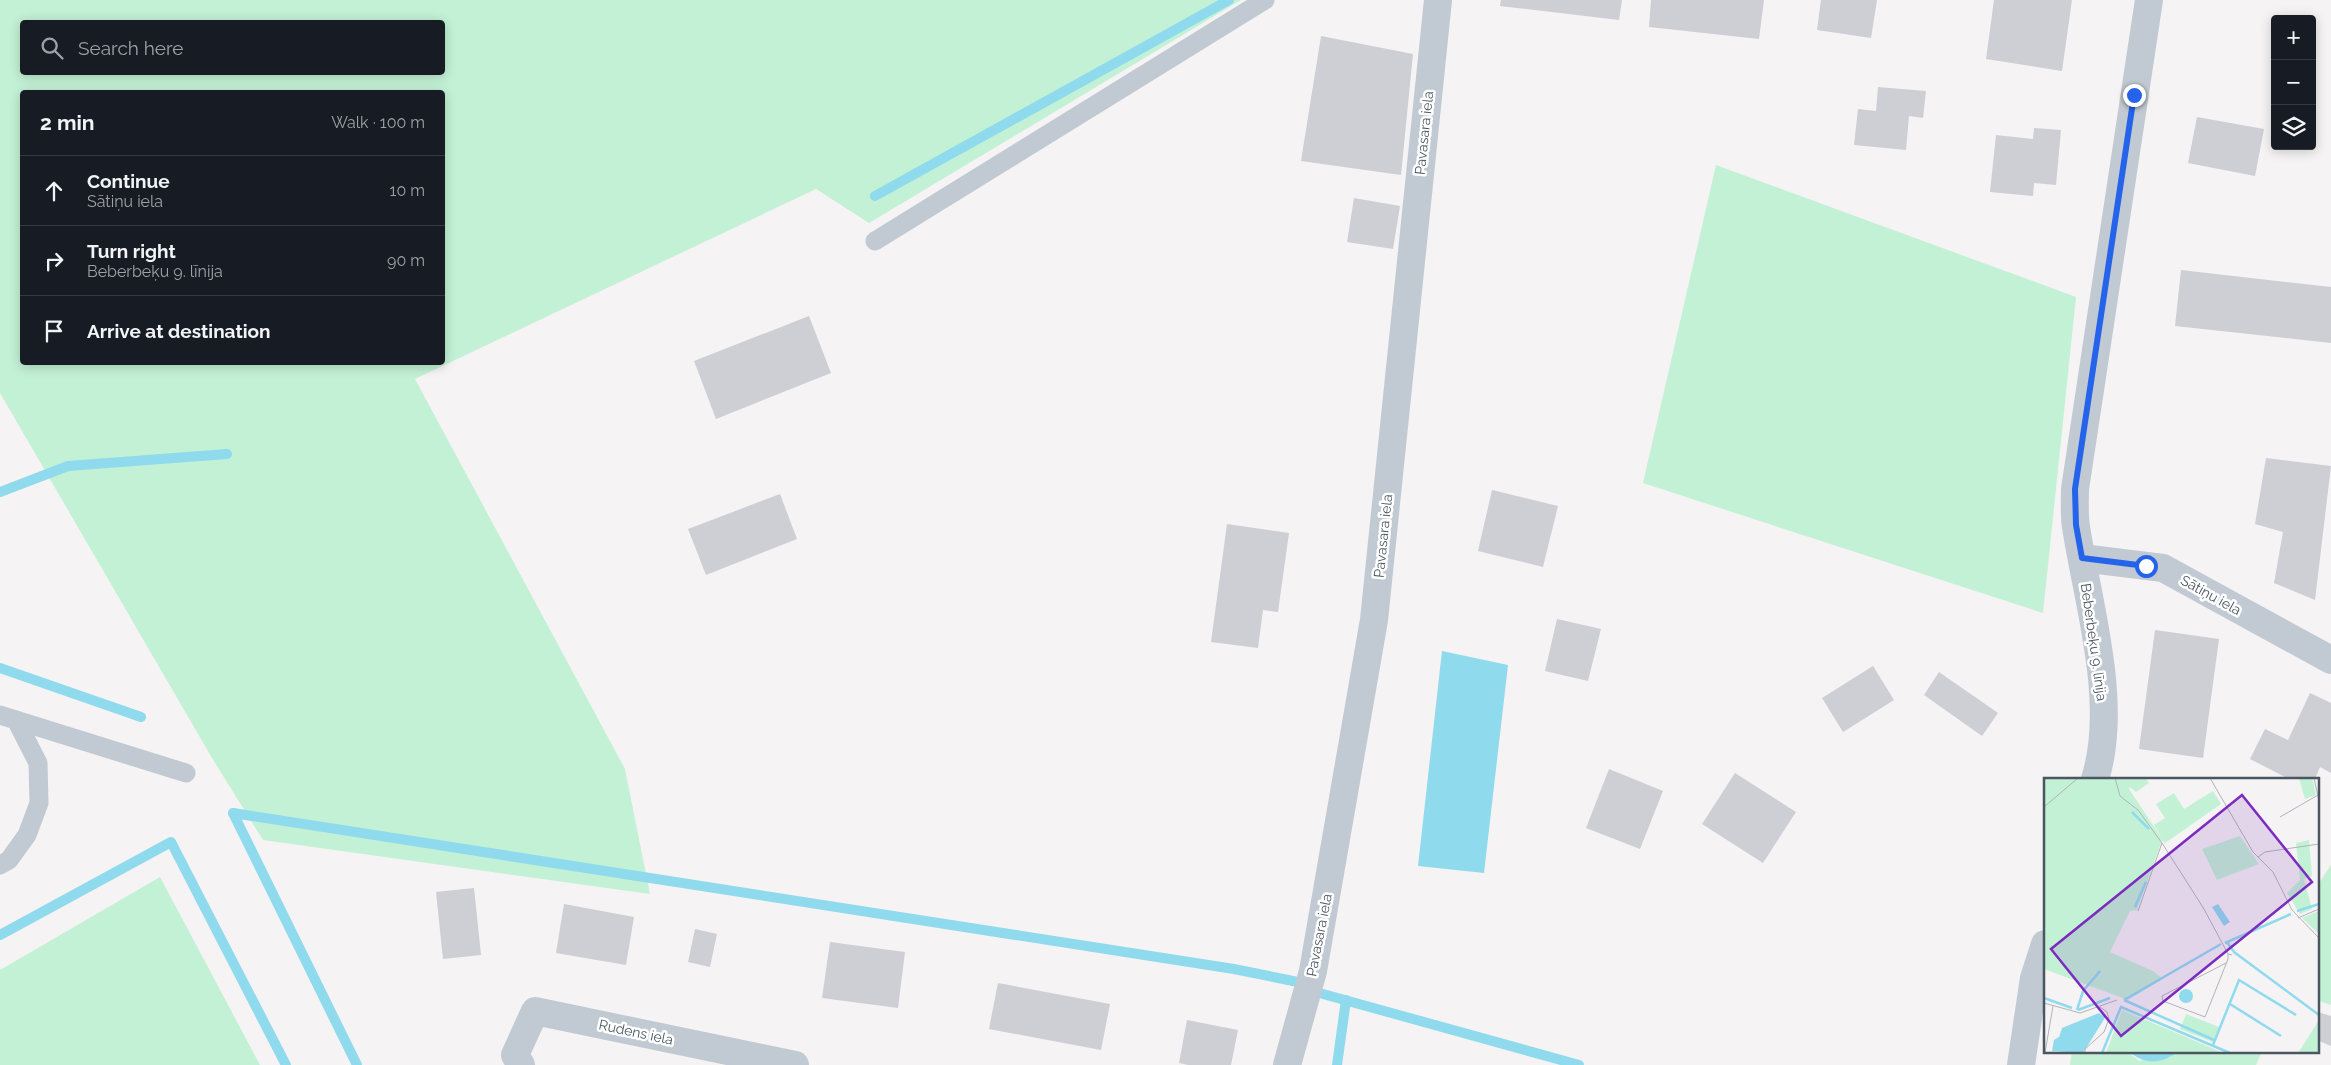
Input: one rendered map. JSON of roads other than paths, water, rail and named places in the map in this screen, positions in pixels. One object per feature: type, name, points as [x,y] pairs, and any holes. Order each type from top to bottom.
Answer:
[{"type":"street","name":"Pavasara iela","points":[[1287,1065],[1313,971],[1374,620],[1438,0]]},
{"type":"street","name":"Beberbeķu 9. līnija","points":[[2095,778],[2101,760],[2103,692],[2076,525],[2075,489],[2149,0]]},
{"type":"street","name":"Sātiņu iela","points":[[2082,558],[2162,568],[2331,660]]},
{"type":"street","points":[[2021,1065],[2034,978],[2044,947]]},
{"type":"street","name":"Rudens iela","points":[[521,1065],[515,1056],[535,1011],[796,1065]]},
{"type":"lane","points":[[875,241],[1265,0]]},
{"type":"lane","points":[[8,718],[186,773]]},
{"type":"lane","points":[[0,865],[9,860],[26,835],[39,803],[38,763],[8,718]]},
{"type":"water","points":[[1442,651],[1508,665],[1484,873],[1418,866]]},
{"type":"water","points":[[2128,1052],[2178,1052],[2165,1059],[2153,1062],[2134,1056]]},
{"type":"waterway","points":[[875,196],[1229,0]]},
{"type":"waterway","points":[[0,492],[68,466],[227,454]]},
{"type":"waterway","points":[[0,668],[141,717]]},
{"type":"waterway","points":[[233,813],[1234,969],[1298,982]]},
{"type":"waterway","points":[[233,813],[357,1065]]},
{"type":"waterway","points":[[0,935],[171,842],[286,1065]]},
{"type":"waterway","points":[[1323,994],[1579,1065]]},
{"type":"waterway","points":[[1337,1065],[1346,1000]]}]
